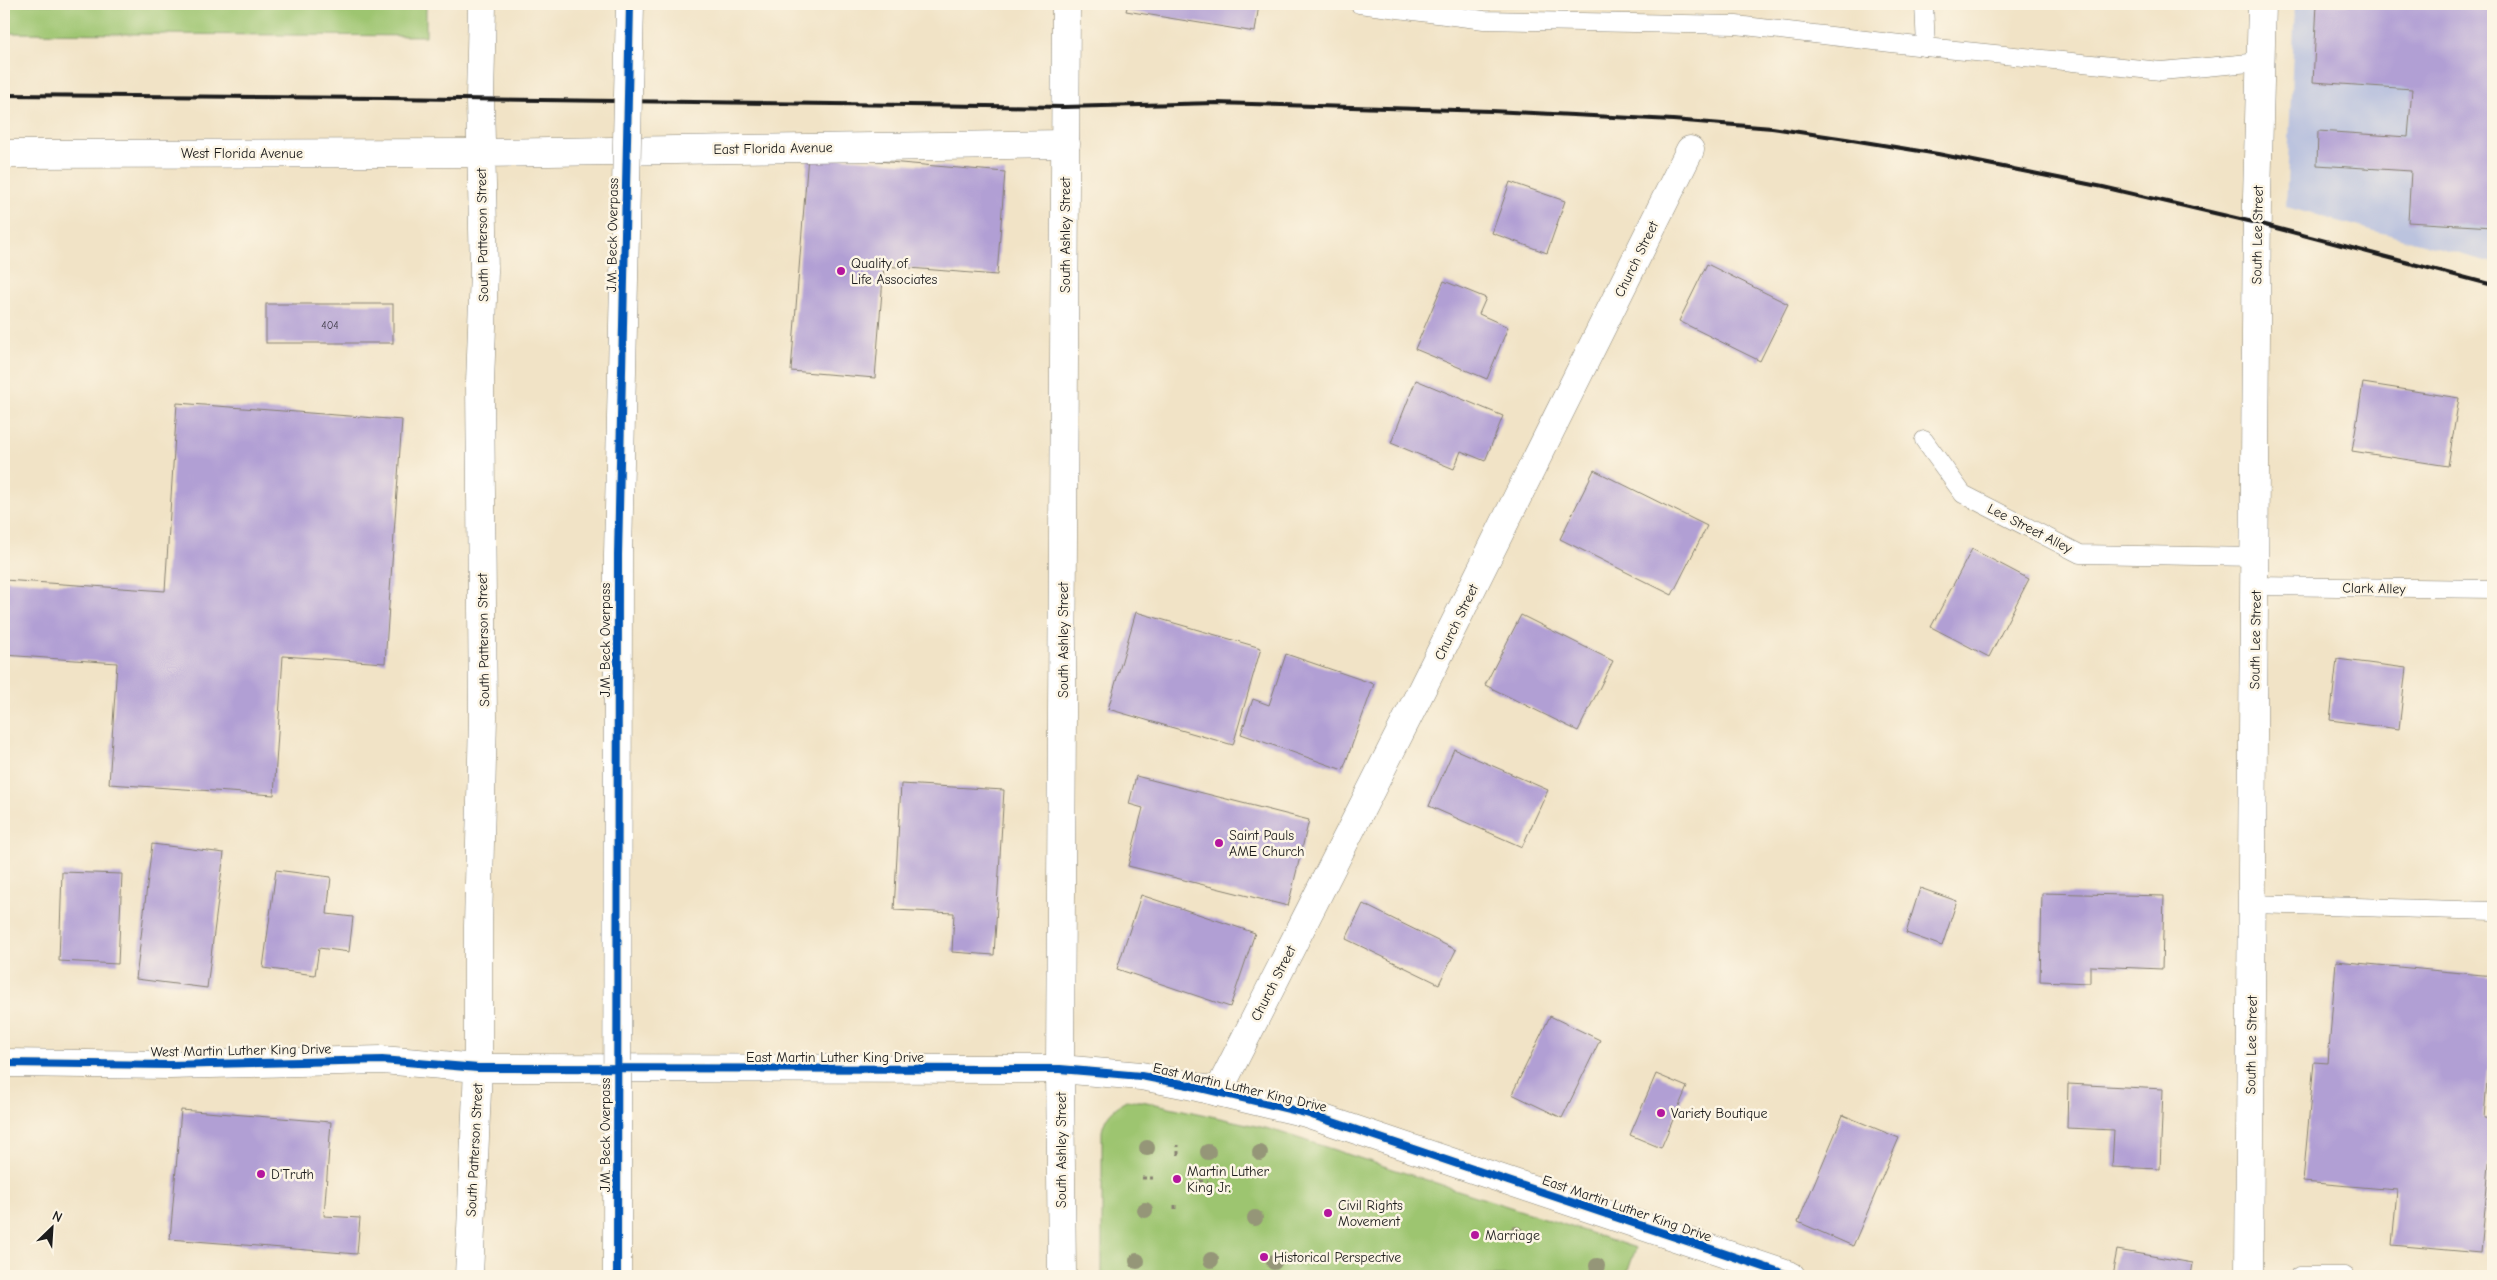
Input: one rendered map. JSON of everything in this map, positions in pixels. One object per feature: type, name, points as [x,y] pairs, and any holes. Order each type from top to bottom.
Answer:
[{"type":"street","name":"South Patterson Street","points":[[469,1276],[478,1068],[478,926],[483,717],[480,384],[484,271],[481,153],[482,4]]},
{"type":"street","name":"J.M. Beck Overpass","points":[[617,1276],[618,554],[630,4]]},
{"type":"street","name":"South Ashley Street","points":[[1062,1276],[1060,1069],[1066,4]]},
{"type":"street","name":"South Lee Street","points":[[2249,1276],[2256,557],[2257,206],[2262,4]]},
{"type":"street","name":"East Florida Avenue","points":[[481,153],[1066,144]]},
{"type":"street","name":"Church Street","points":[[1218,1092],[1414,705],[1690,150]]},
{"type":"street","name":"West Florida Avenue","points":[[4,154],[481,153]]},
{"type":"street","name":"West Martin Luther King Drive","points":[[4,1062],[170,1065],[382,1060],[478,1068]]},
{"type":"street","name":"East Martin Luther King Drive","points":[[478,1068],[1060,1069],[1141,1076],[1306,1113],[1791,1276]]},
{"type":"lane","points":[[1360,4],[1484,20],[1736,25],[2161,72],[2261,62]]},
{"type":"lane","points":[[1924,4],[1926,47]]},
{"type":"lane","name":"Lee Street Alley","points":[[1924,440],[1963,494],[2080,554],[2256,557]]},
{"type":"lane","name":"Clark Alley","points":[[2255,586],[2493,589]]},
{"type":"lane","points":[[2252,904],[2493,911]]},
{"type":"lane","points":[[2299,1276],[2345,1276]]},
{"type":"path","points":[[1178,1145],[1178,1156]]},
{"type":"path","points":[[1142,1178],[1153,1178]]},
{"type":"path","points":[[1199,1181],[1208,1181]]},
{"type":"path","points":[[1174,1205],[1175,1212]]},
{"type":"shaded area","points":[[2295,4],[2493,4],[2493,263],[2286,207]]},
{"type":"green space","points":[[4,4],[426,4],[426,36],[4,33]]},
{"type":"green space","points":[[1126,1101],[1142,1101],[1270,1129],[1636,1248],[1626,1276],[1102,1276],[1102,1131],[1110,1113]]},
{"type":"building","points":[[1128,4],[1259,4],[1255,32],[1126,11]]},
{"type":"building","points":[[2317,4],[2493,4],[2493,227],[2408,222],[2411,171],[2317,165],[2318,131],[2408,137],[2412,89],[2313,82]]},
{"type":"building","name":"Quality of Life Associates","points":[[808,155],[1005,172],[997,275],[884,266],[875,378],[791,371]]},
{"type":"building","points":[[1510,182],[1565,201],[1547,253],[1492,233]]},
{"type":"building","points":[[1707,264],[1788,304],[1760,361],[1679,321]]},
{"type":"building","points":[[1444,281],[1486,298],[1479,314],[1508,327],[1487,379],[1415,349]]},
{"type":"building","points":[[266,304],[393,304],[393,343],[266,343]]},
{"type":"building","points":[[1416,380],[1503,416],[1485,461],[1461,451],[1454,469],[1391,443]]},
{"type":"building","points":[[2363,383],[2459,398],[2448,466],[2352,451]]},
{"type":"building","points":[[177,403],[402,420],[385,663],[283,656],[274,795],[109,784],[117,663],[4,655],[4,580],[165,591]]},
{"type":"building","points":[[1594,470],[1707,526],[1672,595],[1560,539]]},
{"type":"building","points":[[1972,549],[2029,579],[1989,657],[1931,627]]},
{"type":"building","points":[[1136,612],[1261,648],[1233,745],[1108,709]]},
{"type":"building","points":[[1521,615],[1613,661],[1578,731],[1485,685]]},
{"type":"building","points":[[1286,654],[1374,684],[1343,770],[1241,734],[1253,699],[1269,705]]},
{"type":"building","points":[[2337,659],[2406,668],[2399,729],[2330,720]]},
{"type":"building","points":[[1454,749],[1548,790],[1522,847],[1429,806]]},
{"type":"building","name":"Saint Pauls AME Church","points":[[1136,776],[1309,820],[1288,906],[1128,866],[1143,808],[1129,804]]},
{"type":"building","points":[[901,784],[1004,790],[994,955],[952,952],[954,913],[894,910]]},
{"type":"building","points":[[152,844],[224,853],[207,988],[136,979]]},
{"type":"building","points":[[276,870],[331,877],[327,914],[353,917],[349,952],[319,948],[315,975],[263,968]]},
{"type":"building","points":[[62,872],[122,874],[118,964],[59,961]]},
{"type":"building","points":[[1920,888],[1957,901],[1942,946],[1906,933]]},
{"type":"building","points":[[2042,893],[2164,896],[2162,969],[2090,966],[2090,983],[2040,981]]},
{"type":"building","points":[[1141,895],[1255,933],[1230,1007],[1117,969]]},
{"type":"building","points":[[1363,904],[1456,950],[1439,984],[1346,939]]},
{"type":"building","points":[[2336,961],[2493,976],[2493,1009],[2484,1118],[2493,1119],[2493,1121],[2481,1253],[2392,1245],[2397,1190],[2303,1182],[2314,1062],[2328,1063]]},
{"type":"building","points":[[1550,1016],[1600,1040],[1562,1118],[1512,1094]]},
{"type":"building","points":[[1656,1074],[1687,1087],[1661,1148],[1630,1135]]},
{"type":"building","points":[[2068,1084],[2163,1089],[2160,1169],[2112,1167],[2114,1130],[2067,1128]]},
{"type":"building","points":[[181,1110],[331,1122],[324,1216],[360,1218],[357,1254],[170,1239]]},
{"type":"building","points":[[1843,1115],[1899,1138],[1853,1246],[1798,1222]]},
{"type":"building","points":[[2117,1250],[2193,1263],[2191,1276],[2112,1276]]},
{"type":"railway","points":[[4,95],[1064,107],[1216,103],[1491,111],[1673,120],[1772,128],[1846,139],[1938,154],[2103,187],[2257,223],[2493,285]]},
{"type":"cycle path","points":[[617,1276],[618,555],[630,4]]},
{"type":"cycle path","points":[[4,1063],[170,1065],[382,1060],[478,1068],[1060,1069],[1141,1076],[1188,1085],[1306,1113],[1791,1276]]},
{"type":"place","name":"Quality of Life Associates","points":[[841,271]]},
{"type":"place","name":"Saint Pauls AME Church","points":[[1219,843]]},
{"type":"place","name":"Variety Boutique","points":[[1661,1113]]},
{"type":"place","name":"D'Truth","points":[[261,1174]]},
{"type":"place","name":"Martin Luther King Jr.","points":[[1177,1179]]},
{"type":"place","name":"Civil Rights Movement","points":[[1328,1213]]},
{"type":"place","name":"Marriage","points":[[1475,1235]]},
{"type":"place","name":"Historical Perspective","points":[[1264,1257]]}]
